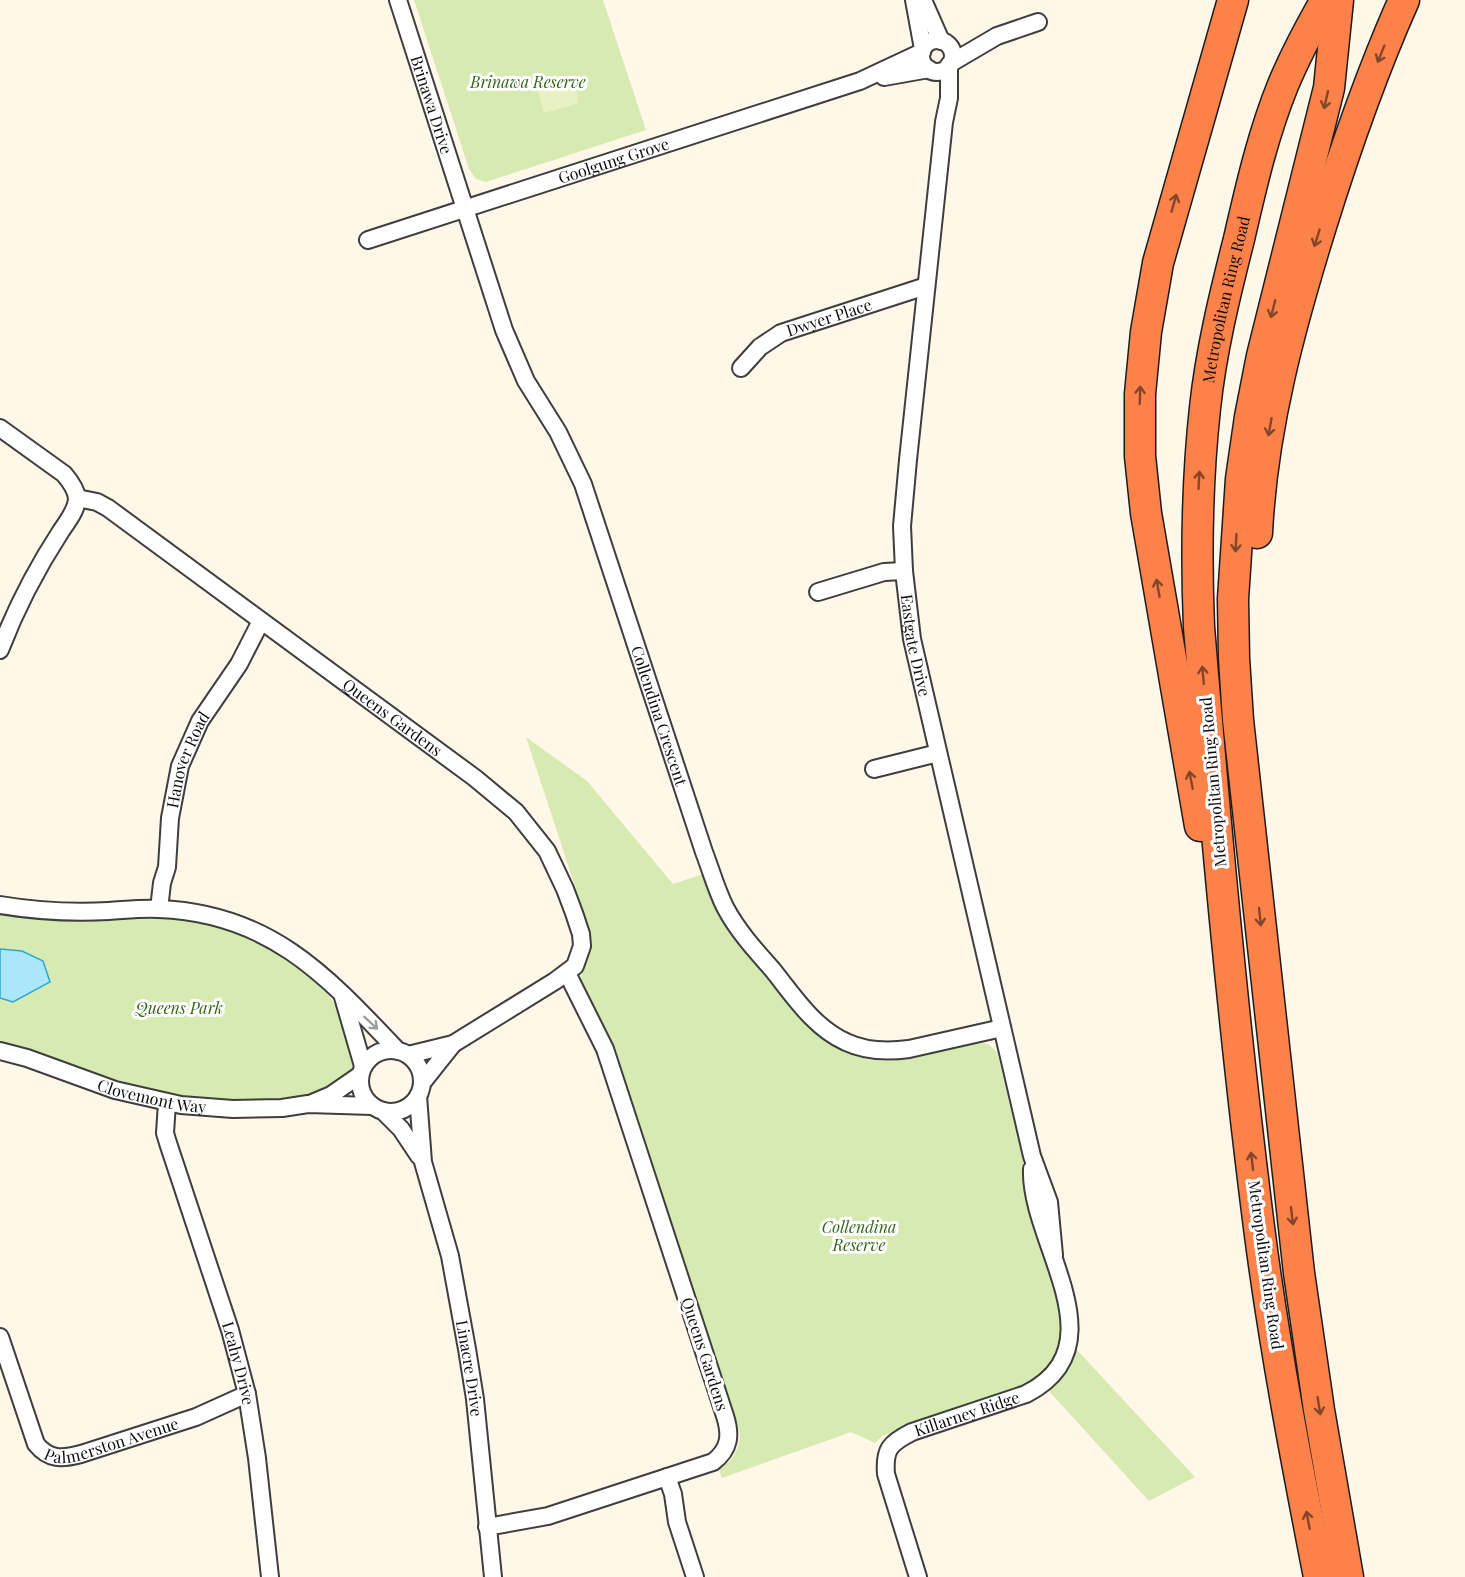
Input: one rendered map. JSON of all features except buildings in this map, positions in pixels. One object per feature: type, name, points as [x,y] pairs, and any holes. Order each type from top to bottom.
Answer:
[{"type":"highway","points":[[1231,982],[1190,776],[1151,545],[1142,484],[1139,425],[1146,332],[1158,264],[1233,0]]},
{"type":"highway","name":"Metropolitan Ring Road","points":[[1319,1577],[1271,1311],[1260,1236],[1231,982],[1199,627],[1198,511],[1205,407],[1227,287],[1262,149],[1283,86],[1326,0]]},
{"type":"highway","name":"Metropolitan Ring Road","points":[[1338,0],[1329,88],[1262,356],[1250,417],[1241,479],[1234,589],[1234,658],[1299,1273],[1319,1410],[1348,1577]]},
{"type":"highway","points":[[1254,859],[1254,599],[1258,516],[1264,461],[1290,332],[1336,179],[1362,103],[1404,0]]},
{"type":"street","name":"Brinawa Drive","points":[[398,0],[466,208]]},
{"type":"street","points":[[914,0],[922,62],[930,70],[939,71],[997,36],[1038,22]]},
{"type":"street","points":[[923,0],[943,42],[952,54],[950,64]]},
{"type":"street","points":[[922,50],[932,41],[943,42],[997,36]]},
{"type":"street","name":"Goolgung Grove","points":[[368,240],[860,81],[922,50]]},
{"type":"street","name":"Eastgate Drive","points":[[950,64],[949,98],[944,122],[902,526],[904,571],[912,639],[1042,1204]]},
{"type":"street","name":"Goolgung Grove","points":[[860,81],[930,70]]},
{"type":"street","name":"Eastgate Drive","points":[[930,70],[940,94],[944,122]]},
{"type":"street","name":"Collendina Crescent","points":[[466,208],[514,356],[526,381],[572,458],[593,512],[704,852],[724,906],[736,925],[820,1025],[847,1043],[879,1050],[909,1050],[1002,1028]]},
{"type":"street","name":"Dwyer Place","points":[[741,368],[760,346],[781,333],[926,286]]},
{"type":"street","points":[[0,428],[64,474],[70,481],[75,504],[26,590],[0,650]]},
{"type":"street","name":"Queens Gardens","points":[[75,504],[117,516],[483,784],[516,813],[533,832],[547,851],[565,889],[581,934],[582,946],[575,966],[561,977],[590,1020],[605,1049],[729,1429],[728,1445],[713,1462],[548,1516],[487,1527]]},
{"type":"street","points":[[818,592],[884,572],[904,571]]},
{"type":"street","name":"Hanover Road","points":[[165,909],[162,883],[167,867],[170,818],[180,766],[200,721],[268,625]]},
{"type":"street","points":[[874,769],[938,753]]},
{"type":"street","points":[[0,904],[77,912],[165,909],[225,919],[270,938],[313,966],[416,1063],[421,1072],[420,1090]]},
{"type":"street","points":[[362,1071],[369,1058],[388,1050],[403,1053],[453,1044],[561,977]]},
{"type":"street","points":[[343,996],[362,1071],[362,1092],[378,1108],[393,1112],[403,1110],[411,1104],[453,1044]]},
{"type":"street","name":"Clovemont Way","points":[[0,1051],[27,1058],[115,1090],[174,1104],[233,1109],[282,1108],[308,1104],[378,1108]]},
{"type":"street","name":"Clovemont Way","points":[[308,1104],[331,1095],[362,1071]]},
{"type":"street","name":"Linacre Drive","points":[[420,1090],[423,1162],[450,1256],[475,1399],[493,1577]]},
{"type":"street","name":"Leahy Drive","points":[[174,1104],[174,1157],[230,1330],[248,1400],[270,1577]]},
{"type":"street","name":"Linacre Drive","points":[[378,1108],[401,1129],[423,1162]]},
{"type":"street","name":"Killarney Ridge","points":[[918,1577],[886,1474],[887,1451],[899,1438],[912,1432],[1026,1394],[1052,1377],[1066,1356],[1070,1329],[1042,1204]]},
{"type":"street","name":"Palmerston Avenue","points":[[0,1337],[32,1435],[36,1444],[48,1455],[64,1458],[248,1400]]},
{"type":"street","points":[[663,1478],[673,1494],[677,1522],[695,1577]]},
{"type":"green space","name":"Brinawa Reserve","points":[[414,0],[603,0],[646,130],[486,182],[476,179],[469,169]]},
{"type":"green space","points":[[574,81],[579,103],[544,113],[538,91]]},
{"type":"green space","name":"Collendina Reserve","points":[[526,737],[587,781],[673,884],[703,874],[717,909],[755,964],[800,1017],[829,1043],[860,1057],[887,1061],[982,1043],[988,1044],[997,1052],[1062,1324],[1055,1358],[1049,1368],[1038,1377],[997,1396],[882,1436],[875,1443],[851,1432],[722,1478],[719,1469],[735,1454],[740,1433],[611,1041],[583,991],[580,980],[590,950],[589,929]]},
{"type":"green space","name":"Queens Park","points":[[0,914],[64,921],[166,918],[204,923],[242,934],[277,952],[325,991],[343,1018],[356,1064],[346,1079],[338,1085],[319,1092],[269,1099],[207,1099],[166,1094],[126,1085],[0,1042]]},
{"type":"green space","points":[[1076,1349],[1195,1477],[1149,1501],[1049,1391],[1066,1372]]},
{"type":"water","points":[[0,949],[22,951],[43,961],[50,982],[13,1002],[0,998]]}]
